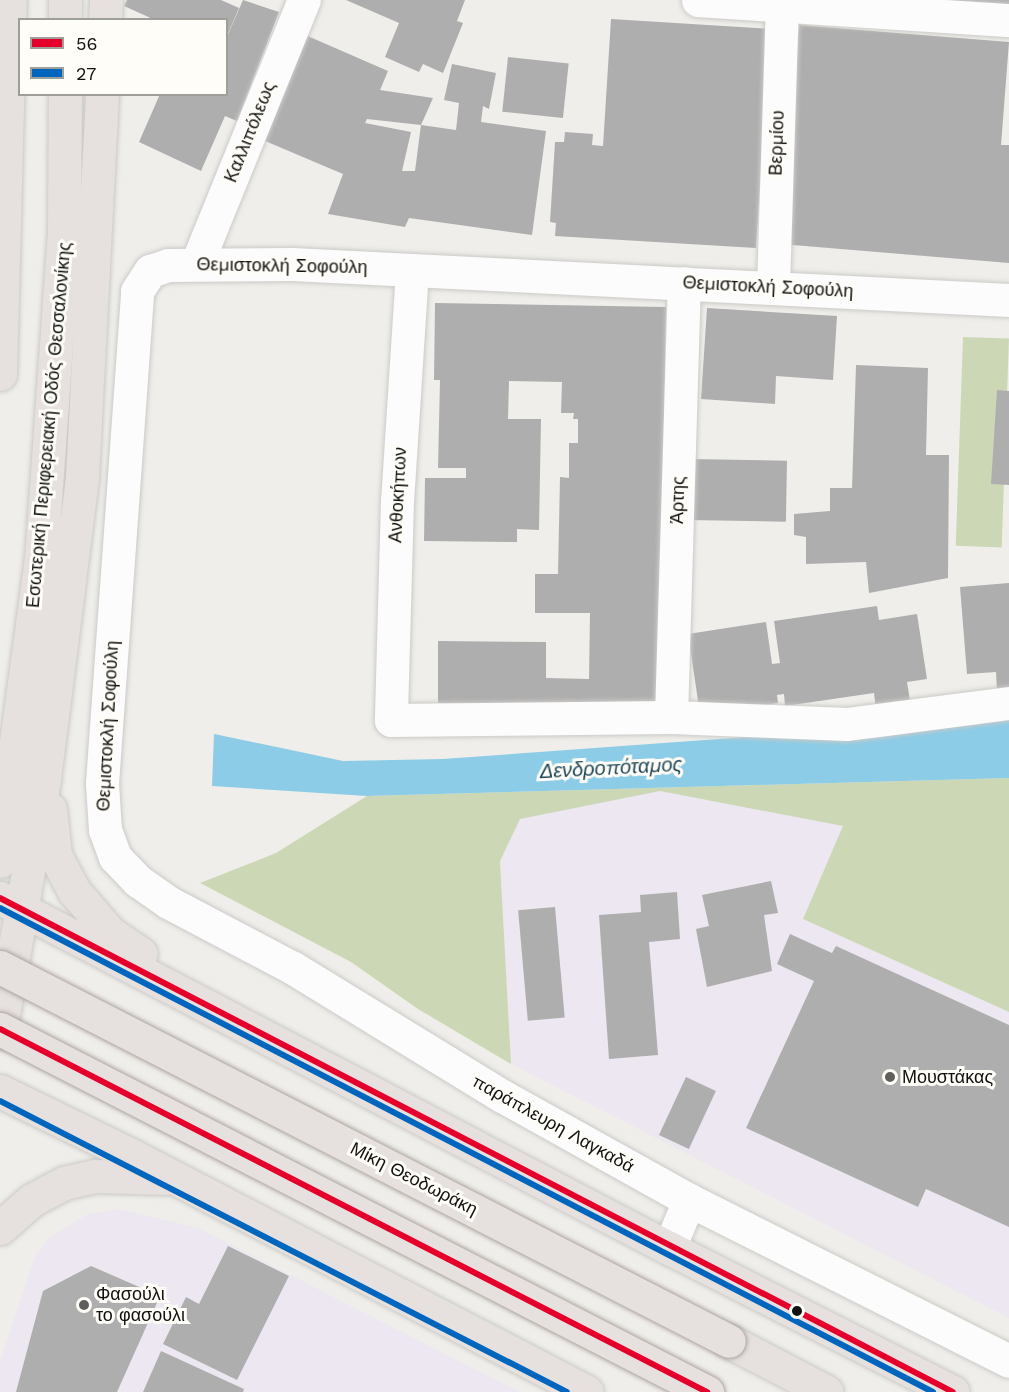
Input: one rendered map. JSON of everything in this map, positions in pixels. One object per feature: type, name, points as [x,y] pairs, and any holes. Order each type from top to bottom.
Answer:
[{"type":"highway","points":[[0,374],[10,0]]},
{"type":"highway","points":[[65,0],[65,18]]},
{"type":"highway","points":[[105,18],[106,0]]},
{"type":"highway","name":"Εσωτερική Περιφερειακή Οδός Θεσσαλονίκης","points":[[0,861],[41,559],[64,228],[65,96]]},
{"type":"highway","points":[[102,96],[82,477],[44,780],[10,904],[0,1030],[706,1392]]},
{"type":"highway","points":[[44,780],[55,855],[74,891],[110,933],[226,1013]]},
{"type":"highway","points":[[10,904],[226,1013],[669,1248],[953,1392]]},
{"type":"highway","name":"Μίκη Θεοδωράκη","points":[[0,967],[827,1392]]},
{"type":"highway","points":[[0,1091],[587,1392]]},
{"type":"highway","points":[[0,1228],[32,1200],[64,1183],[111,1175],[173,1178]]},
{"type":"street","name":"Καλλιπόλεως","points":[[197,263],[304,0]]},
{"type":"street","points":[[698,0],[781,3],[1009,20]]},
{"type":"street","name":"Βερμίου","points":[[773,287],[781,3]]},
{"type":"street","name":"Θεμιστοκλή Σοφούλη","points":[[116,857],[105,830],[102,783],[135,298],[142,279],[150,271],[168,265],[197,263],[412,270],[1009,300]]},
{"type":"street","name":"Ανθοκήπων","points":[[412,270],[397,500],[391,720],[671,717]]},
{"type":"street","name":"Άρτης","points":[[671,717],[684,283]]},
{"type":"street","points":[[671,717],[847,724],[1009,703]]},
{"type":"street","name":"παράπλευρη Λαγκαδά","points":[[116,857],[138,881],[168,902],[322,985],[502,1096],[689,1200],[1009,1361]]},
{"type":"street","points":[[669,1248],[689,1200]]},
{"type":"shaded area","points":[[660,791],[844,826],[803,919],[1009,1012],[1009,1318],[511,1064],[500,860],[520,819]]},
{"type":"shaded area","points":[[119,1209],[198,1228],[520,1392],[0,1392],[0,1361],[35,1256],[49,1238],[88,1214]]},
{"type":"green space","points":[[963,337],[1009,339],[1002,547],[956,546]]},
{"type":"green space","points":[[1009,778],[1009,1012],[803,919],[843,826],[660,791],[520,819],[500,861],[511,1064],[418,1009],[351,962],[200,883],[276,853],[367,796]]},
{"type":"water","name":"Δενδροπόταμος","points":[[1009,718],[1009,778],[367,796],[212,786],[214,734],[343,761],[443,759]]},
{"type":"building","points":[[127,0],[221,0],[239,8],[228,34],[228,18],[151,18],[124,6]]},
{"type":"building","points":[[243,0],[279,12],[237,121],[225,116],[201,171],[139,142],[159,96],[228,96],[228,34]]},
{"type":"building","points":[[346,0],[465,0],[457,21],[463,23],[443,73],[423,64],[419,72],[385,57],[399,23]]},
{"type":"building","points":[[932,0],[1009,0],[1009,6]]},
{"type":"building","points":[[611,19],[770,29],[756,248],[555,236],[556,223],[550,222],[555,142],[564,142],[565,132],[593,134],[592,145],[603,146]]},
{"type":"building","points":[[799,25],[1009,42],[1001,145],[1009,145],[1009,263],[781,244]]},
{"type":"building","points":[[303,34],[388,71],[380,90],[433,98],[421,125],[456,130],[459,103],[444,100],[452,64],[496,73],[489,109],[483,106],[481,122],[546,131],[532,235],[409,218],[405,227],[328,214],[343,174],[258,138]],"holes":[[[367,119],[421,125],[415,171],[402,171],[411,132],[365,123]]]},
{"type":"building","points":[[508,57],[569,63],[563,118],[502,112]]},
{"type":"building","points":[[435,303],[666,307],[659,705],[438,703],[438,641],[546,642],[546,678],[589,679],[590,613],[535,613],[535,574],[558,574],[560,477],[569,478],[569,443],[578,443],[578,419],[573,419],[574,413],[561,413],[562,382],[509,381],[508,419],[541,419],[539,530],[517,529],[517,542],[424,541],[425,478],[466,478],[466,468],[438,468],[440,380],[434,380]]},
{"type":"building","points":[[707,308],[837,316],[833,380],[776,376],[775,404],[701,399]]},
{"type":"building","points":[[856,365],[928,368],[926,455],[949,455],[948,578],[869,593],[866,562],[806,564],[806,537],[794,535],[794,514],[830,511],[830,488],[852,488]]},
{"type":"building","points":[[997,390],[1009,391],[1009,485],[991,484]]},
{"type":"building","points":[[689,459],[787,461],[786,522],[688,520]]},
{"type":"building","points":[[1009,583],[1009,703],[997,691],[996,672],[967,674],[960,587]]},
{"type":"building","points":[[877,606],[879,620],[917,614],[927,679],[907,682],[912,713],[877,718],[874,693],[785,706],[784,694],[777,695],[778,703],[700,714],[688,634],[766,622],[772,664],[780,663],[774,621]]},
{"type":"building","points":[[771,881],[778,913],[764,915],[772,971],[707,987],[696,929],[709,926],[702,895]]},
{"type":"building","points":[[677,892],[680,939],[649,942],[658,1055],[609,1059],[599,915],[641,912],[640,895]]},
{"type":"building","points":[[555,907],[565,1018],[528,1021],[518,910]]},
{"type":"building","name":"Μουστάκας","points":[[790,934],[832,953],[836,946],[1009,1025],[1009,1227],[926,1189],[918,1207],[746,1128],[814,981],[777,964]]},
{"type":"building","points":[[686,1077],[716,1091],[689,1149],[659,1135]]},
{"type":"building","points":[[228,1246],[289,1276],[237,1380],[163,1344],[186,1297],[199,1304]]},
{"type":"building","points":[[91,1266],[160,1296],[117,1392],[16,1392],[43,1291]]},
{"type":"building","points":[[161,1351],[244,1389],[243,1392],[143,1392]]},
{"type":"transit line","name":"56","points":[[0,898],[953,1392]]},
{"type":"transit line","name":"27","points":[[0,908],[933,1392]]},
{"type":"transit line","name":"56","points":[[0,1029],[707,1392]]},
{"type":"transit line","name":"27","points":[[0,1101],[567,1392]]},
{"type":"place","name":"Μουστάκας","points":[[890,1077]]},
{"type":"place","name":"Φασούλι το φασούλι","points":[[84,1305]]}]
